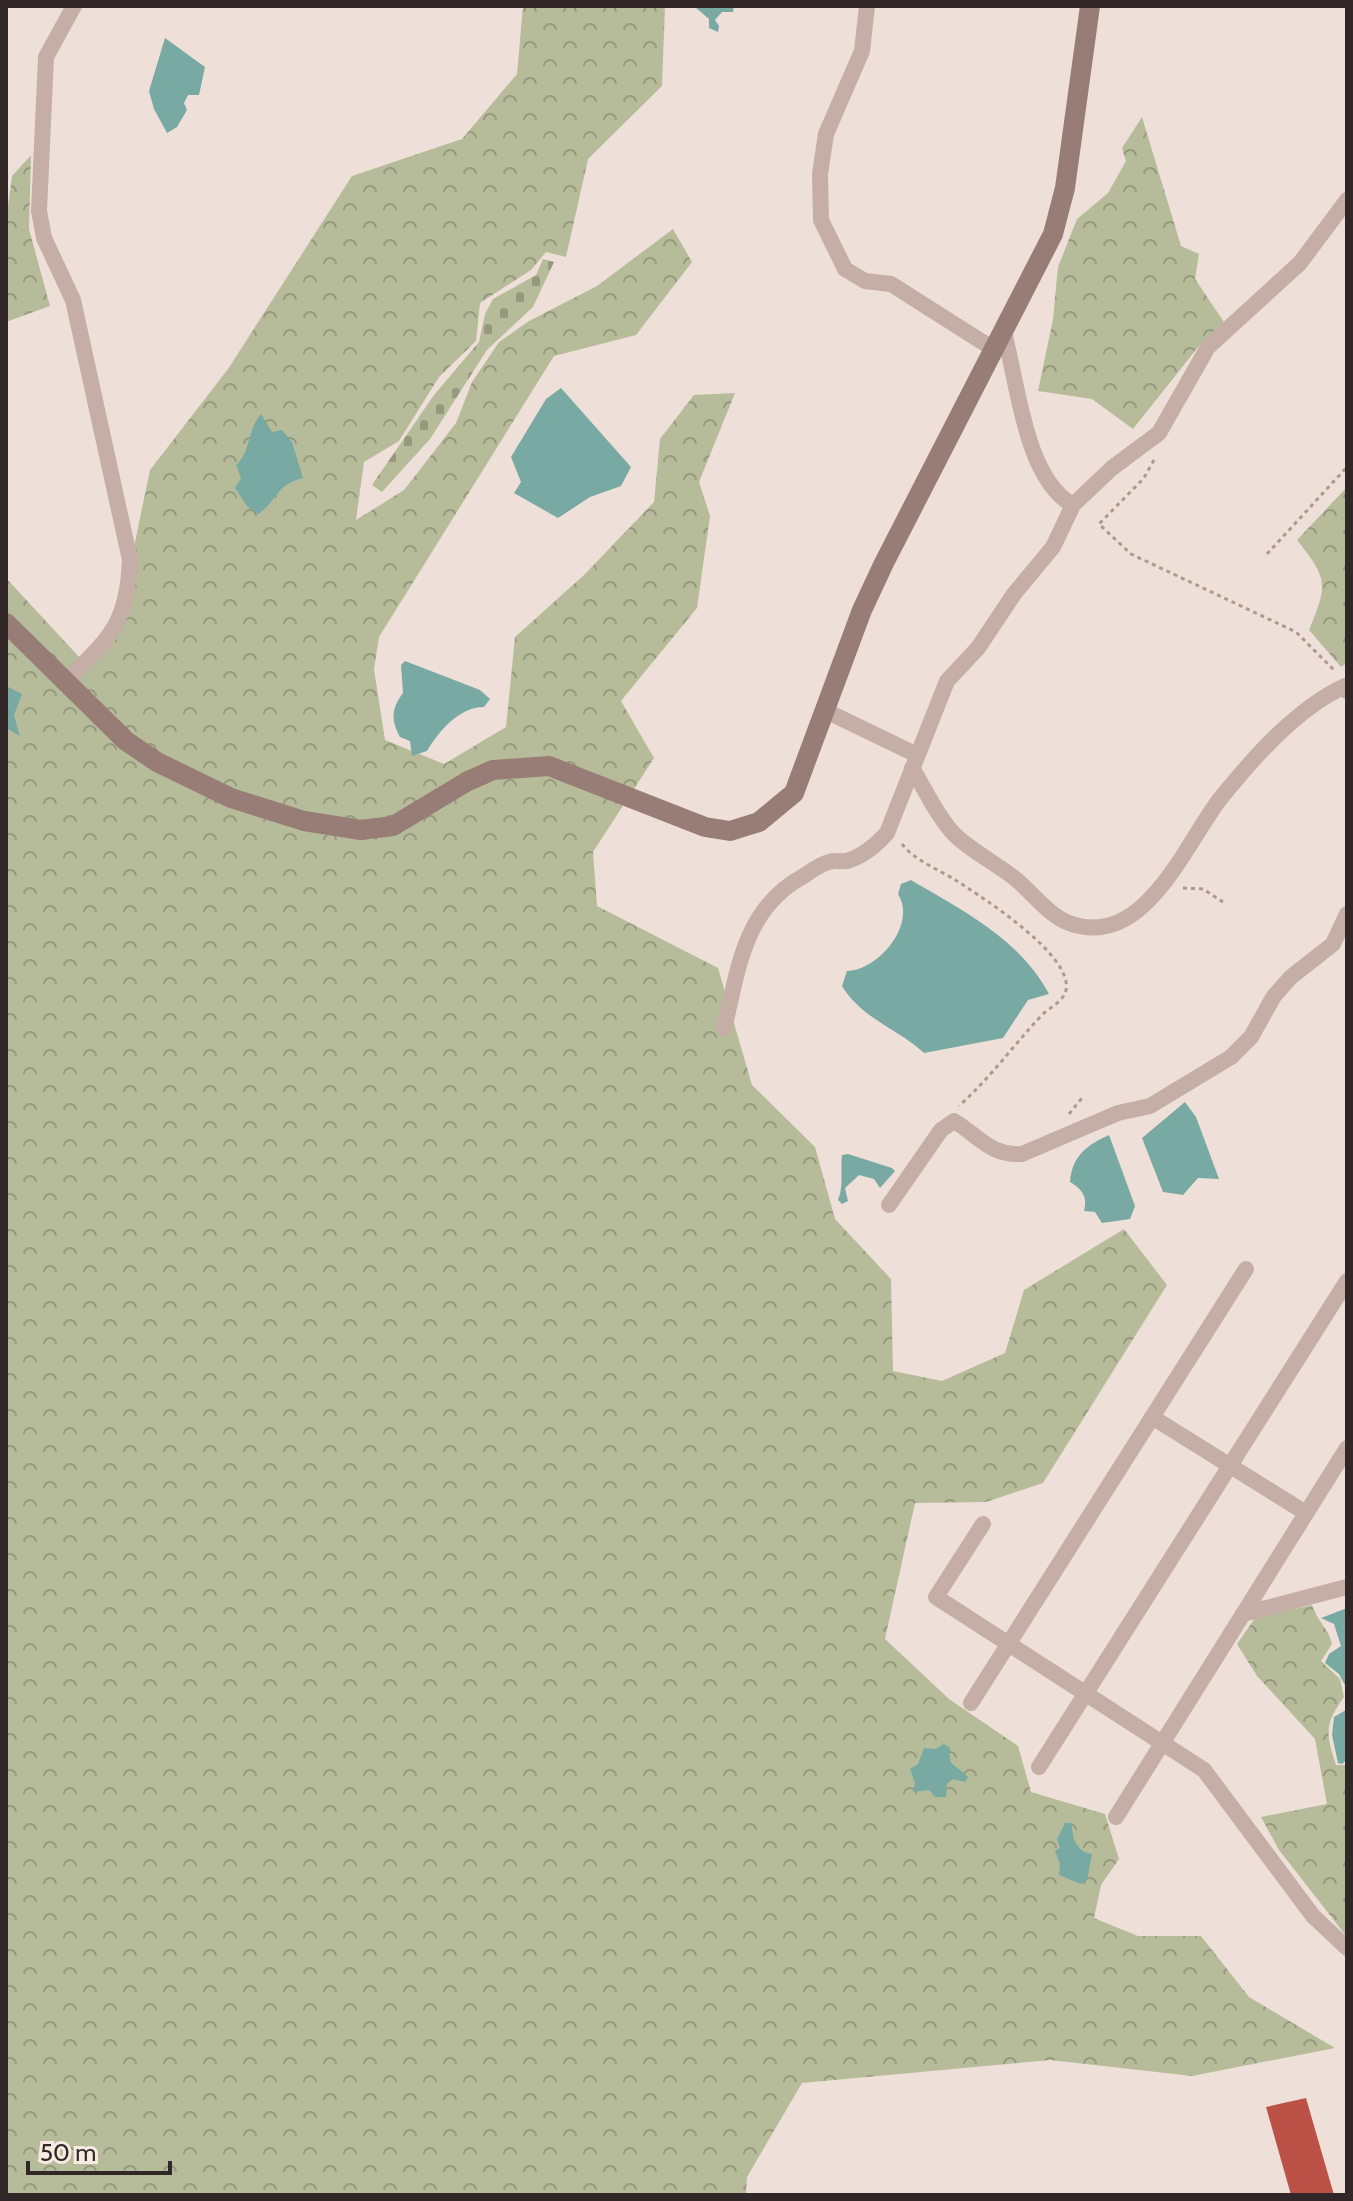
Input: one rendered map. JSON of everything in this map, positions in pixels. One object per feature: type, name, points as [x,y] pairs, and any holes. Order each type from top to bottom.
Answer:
[{"type":"street","points":[[64,683],[109,638],[128,598],[130,560],[73,300],[44,238],[39,211],[46,57],[74,6]]},
{"type":"street","points":[[867,6],[862,51],[826,134],[820,174],[821,220],[845,269],[865,281],[891,284],[1000,342],[1042,472],[1057,496],[1073,505]]},
{"type":"street","points":[[6,623],[126,741],[186,778],[231,798],[304,821],[361,830],[393,826],[468,781],[493,770],[536,766],[549,766],[585,778],[705,827],[730,831],[744,828],[775,812],[794,793],[862,610],[884,563],[1053,234],[1065,188],[1090,6]]},
{"type":"street","points":[[724,1029],[742,951],[751,926],[767,903],[787,885],[830,861],[846,861],[874,848],[887,833],[947,681],[978,648],[1014,594],[1053,547],[1073,505],[1112,468],[1159,433],[1208,347],[1300,263],[1347,200]]},
{"type":"street","points":[[826,711],[914,761],[955,834],[994,860],[1068,923],[1101,927],[1133,914],[1164,887],[1219,800],[1320,698],[1346,688]]},
{"type":"street","points":[[889,1205],[941,1130],[954,1121],[988,1148],[1005,1155],[1022,1154],[1118,1113],[1150,1106],[1231,1057],[1251,1037],[1274,996],[1291,977],[1333,944],[1347,914]]},
{"type":"street","points":[[971,1703],[1246,1269]]},
{"type":"street","points":[[1039,1767],[1347,1281]]},
{"type":"street","points":[[1152,1417],[1306,1513]]},
{"type":"street","points":[[1116,1817],[1347,1448]]},
{"type":"street","points":[[983,1524],[936,1597],[1204,1770],[1313,1916],[1347,1948]]},
{"type":"street","points":[[1243,1614],[1347,1587]]},
{"type":"path","points":[[1159,433],[1159,452],[1144,478],[1099,524],[1131,554],[1296,632],[1331,663],[1346,688]]},
{"type":"path","points":[[1267,554],[1347,467]]},
{"type":"path","points":[[893,819],[898,839],[907,850],[1015,923],[1048,950],[1064,975],[1066,989],[1059,1002],[1043,1013],[992,1076],[958,1107],[954,1121]]},
{"type":"path","points":[[1164,887],[1203,889],[1223,902]]},
{"type":"green space","points":[[523,6],[665,6],[662,86],[588,159],[566,257],[546,252],[531,270],[480,303],[476,341],[439,377],[399,441],[364,462],[356,520],[404,490],[456,423],[472,382],[499,342],[529,321],[597,286],[673,229],[692,262],[636,335],[554,356],[379,637],[374,669],[385,740],[444,764],[506,727],[515,637],[584,575],[654,502],[660,439],[694,395],[735,393],[699,482],[710,516],[697,608],[621,701],[654,758],[593,852],[597,906],[718,968],[752,1085],[815,1147],[835,1219],[891,1279],[893,1371],[942,1381],[1005,1353],[1024,1290],[1124,1229],[1167,1285],[1043,1483],[986,1502],[915,1503],[885,1639],[949,1699],[1018,1746],[1031,1792],[1105,1814],[1119,1859],[1101,1885],[1094,1918],[1138,1936],[1201,1936],[1249,1997],[1335,2048],[1192,2076],[1050,2060],[802,2083],[747,2177],[746,2195],[6,2195],[6,578],[82,660],[119,619],[150,470],[228,369],[352,176],[462,139],[517,74]]},
{"type":"green space","points":[[1142,117],[1181,246],[1199,254],[1195,279],[1224,322],[1199,346],[1133,429],[1092,399],[1038,391],[1053,319],[1058,267],[1077,219],[1108,193],[1126,161],[1122,148]]},
{"type":"green space","points":[[31,155],[29,229],[50,306],[6,322],[6,222],[12,176]]},
{"type":"green space","points":[[543,259],[554,262],[533,307],[487,350],[430,439],[382,492],[372,485],[434,395],[479,342],[485,314],[493,299],[536,275]]},
{"type":"green space","points":[[1347,487],[1347,663],[1341,667],[1309,630],[1320,602],[1322,582],[1315,564],[1297,540]]},
{"type":"green space","points":[[1312,1605],[1332,1644],[1321,1661],[1340,1679],[1344,1697],[1333,1715],[1329,1730],[1336,1765],[1347,1765],[1347,1937],[1279,1850],[1261,1817],[1327,1804],[1315,1739],[1257,1676],[1237,1644],[1255,1618]]},
{"type":"water","points":[[734,6],[733,12],[722,12],[715,20],[719,26],[718,32],[709,28],[709,19],[695,7]]},
{"type":"water","points":[[165,38],[205,67],[199,95],[188,95],[184,103],[187,110],[177,127],[167,133],[154,109],[149,91]]},
{"type":"water","points":[[561,388],[631,467],[621,486],[590,497],[558,518],[514,493],[521,482],[511,457],[546,399]]},
{"type":"water","points":[[261,414],[272,432],[282,430],[292,442],[303,478],[282,489],[258,514],[247,506],[235,488],[241,478],[236,465]]},
{"type":"water","points":[[405,661],[480,690],[490,699],[484,707],[458,716],[444,728],[427,751],[412,756],[410,741],[400,737],[394,720],[394,709],[403,693],[401,665]]},
{"type":"water","points":[[6,686],[22,694],[14,715],[20,736],[6,728]]},
{"type":"water","points":[[911,880],[970,915],[1006,941],[1037,974],[1049,994],[1028,1000],[1003,1038],[924,1053],[859,1007],[842,986],[847,971],[871,963],[892,943],[903,919],[903,906],[898,894],[901,884]]},
{"type":"water","points":[[1185,1102],[1196,1117],[1219,1179],[1198,1178],[1183,1195],[1163,1192],[1142,1138]]},
{"type":"water","points":[[1109,1135],[1135,1206],[1130,1219],[1102,1223],[1095,1212],[1084,1211],[1083,1194],[1070,1182],[1077,1158]]},
{"type":"water","points":[[848,1154],[895,1171],[880,1188],[874,1179],[859,1175],[845,1188],[848,1201],[842,1204],[838,1200],[842,1155]]},
{"type":"water","points":[[1347,1608],[1347,1689],[1339,1674],[1325,1663],[1329,1654],[1341,1646],[1334,1624],[1321,1618]]},
{"type":"water","points":[[1347,1704],[1347,1760],[1342,1764],[1338,1763],[1332,1735],[1334,1717],[1346,1710]]},
{"type":"water","points":[[944,1744],[950,1748],[951,1763],[968,1777],[965,1782],[953,1779],[947,1784],[946,1797],[935,1797],[929,1790],[913,1792],[915,1783],[910,1769],[918,1764],[924,1748],[936,1749]]},
{"type":"water","points":[[1065,1823],[1072,1823],[1074,1839],[1079,1847],[1092,1854],[1087,1880],[1081,1884],[1059,1875],[1060,1864],[1055,1851],[1060,1848],[1057,1839]]},
{"type":"building","points":[[1306,2098],[1334,2195],[1291,2195],[1266,2107]]}]
